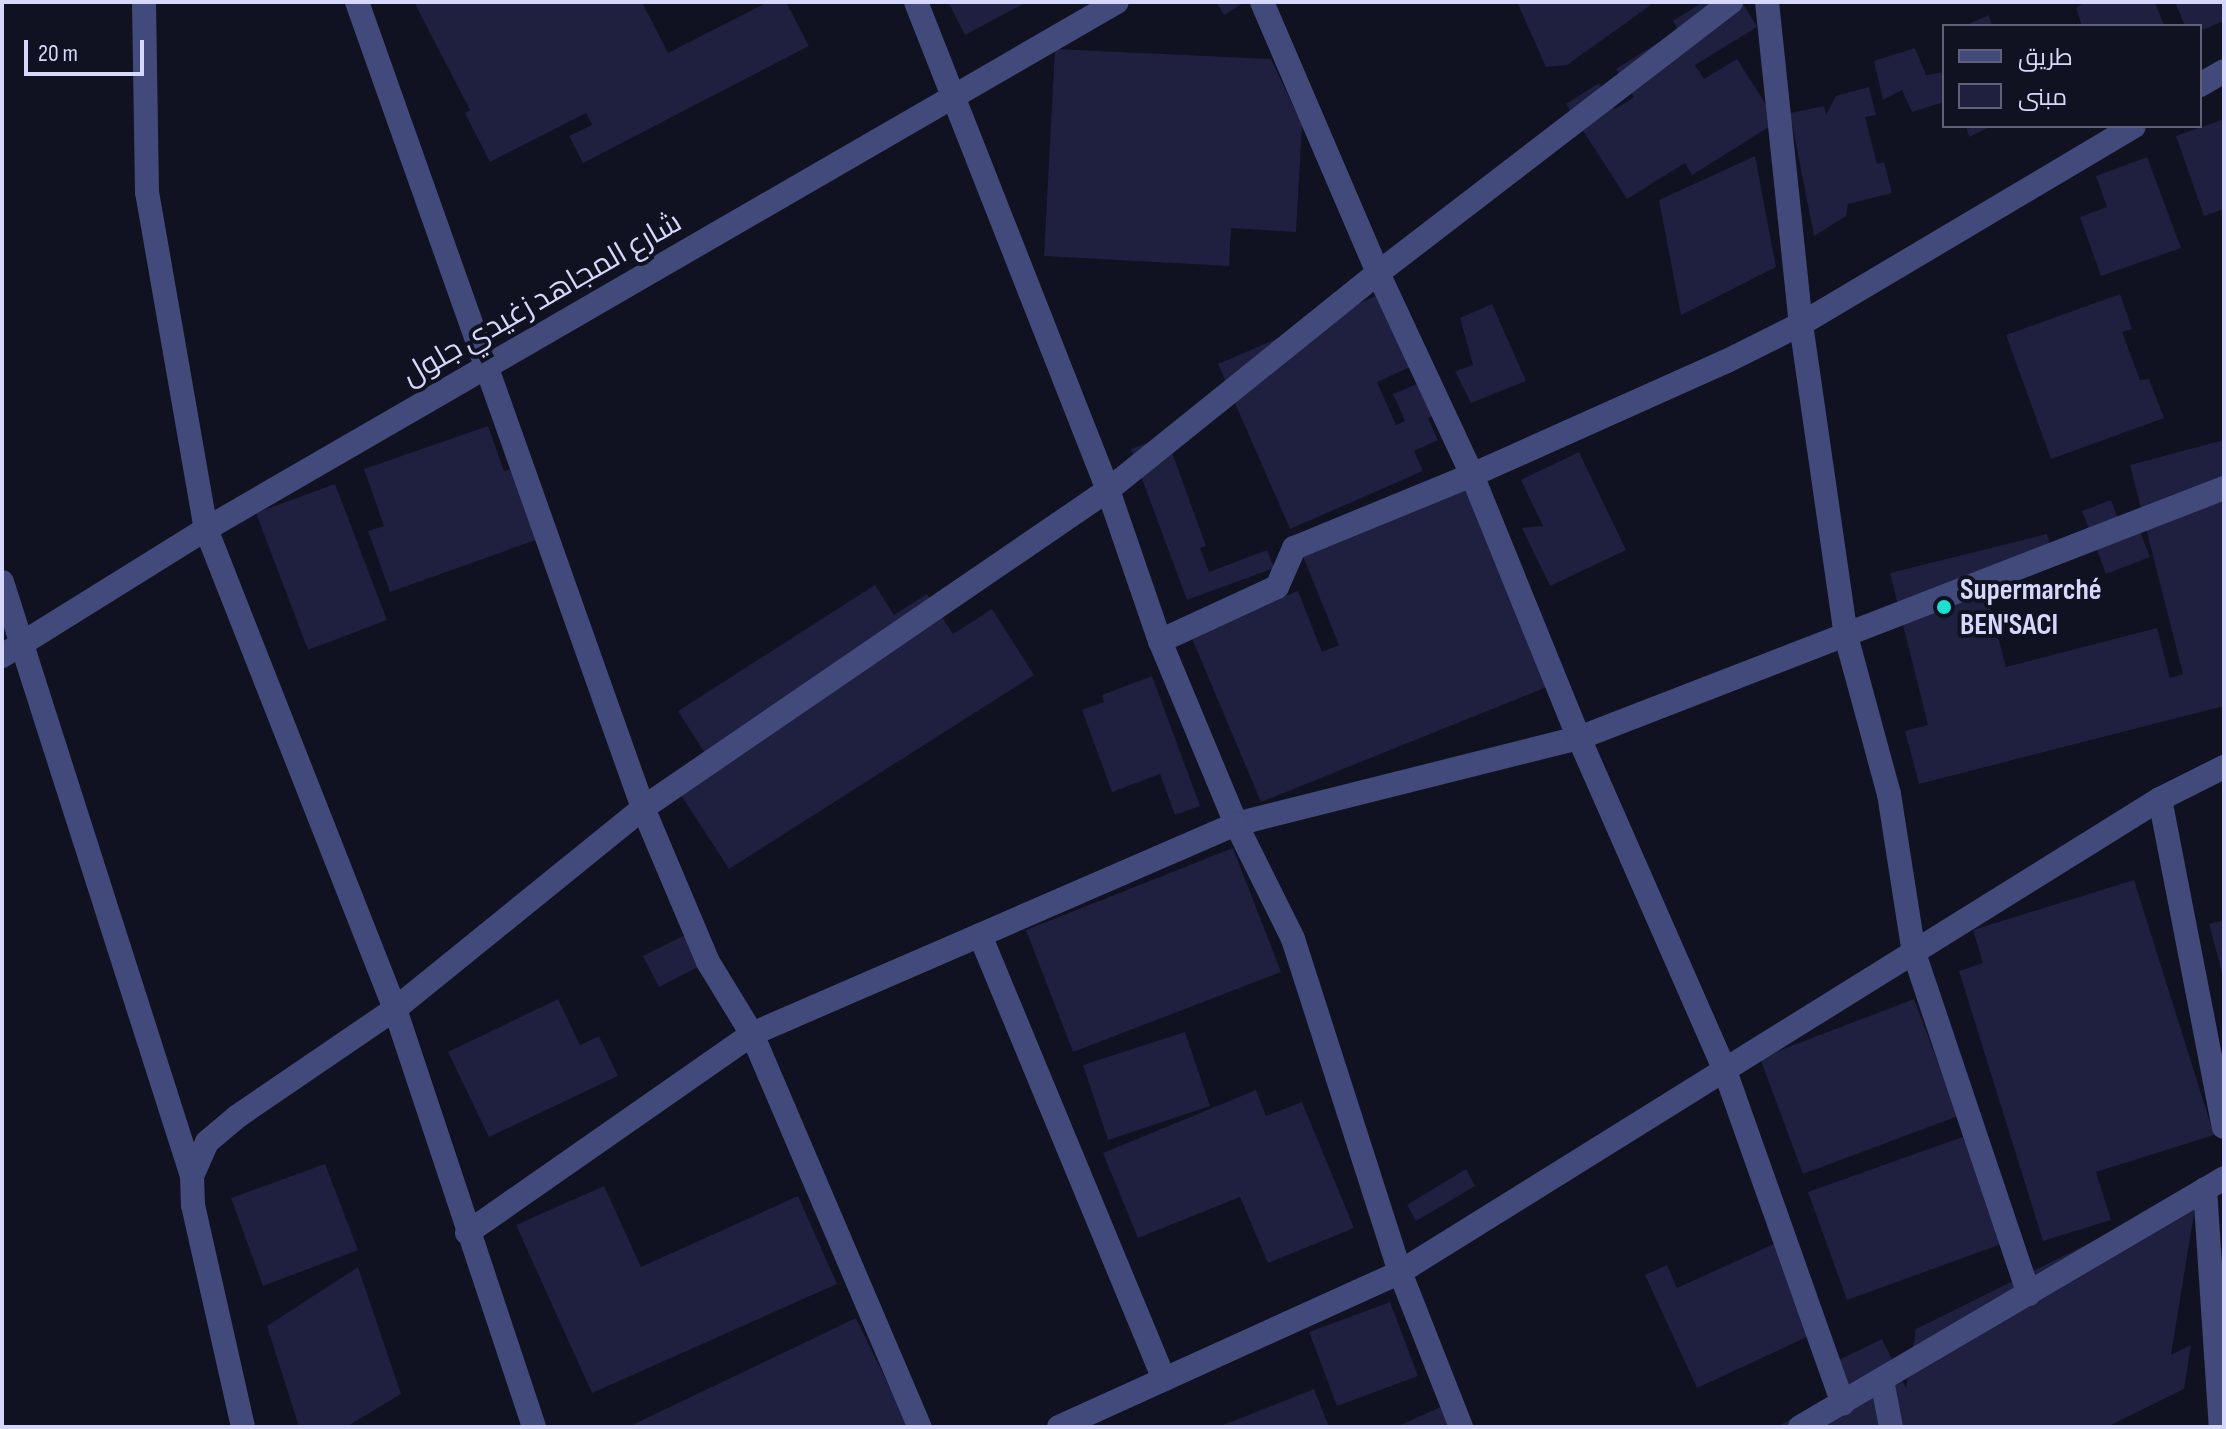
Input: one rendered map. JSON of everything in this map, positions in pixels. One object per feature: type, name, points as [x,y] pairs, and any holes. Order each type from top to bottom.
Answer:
[{"type":"street","points":[[144,2],[147,192],[206,529],[395,1009],[534,1427]]},
{"type":"street","points":[[357,2],[643,808],[708,962],[752,1034],[920,1427]]},
{"type":"street","points":[[916,2],[1108,490],[1160,641],[1236,824],[1293,939],[1400,1272],[1461,1427]]},
{"type":"street","name":"شارع المجاهد زغيدي جلول","points":[[2,656],[206,529],[1117,2]]},
{"type":"street","points":[[1262,2],[1378,273],[1472,475],[1579,738],[1724,1068],[1843,1404]]},
{"type":"street","points":[[192,1176],[207,1142],[238,1116],[395,1009],[643,808],[1108,490],[1378,273],[1731,2]]},
{"type":"street","points":[[1767,2],[1801,324],[1846,636],[1889,794],[1914,953],[2029,1294]]},
{"type":"street","points":[[2202,84],[2224,71]]},
{"type":"street","points":[[1160,641],[1277,587],[1294,548],[1472,475],[1727,361],[1801,324],[2131,128]]},
{"type":"street","points":[[467,1233],[752,1034],[1236,824],[1579,738],[2224,488]]},
{"type":"street","points":[[2,582],[24,642],[192,1176],[193,1205],[243,1427]]},
{"type":"street","points":[[1059,1427],[1400,1272],[2160,799],[2224,767]]},
{"type":"street","points":[[2160,799],[2224,1127]]},
{"type":"street","points":[[980,935],[1164,1379]]},
{"type":"street","points":[[1800,1427],[2214,1184],[2221,1427]]},
{"type":"street","points":[[1882,1380],[1891,1427]]},
{"type":"building","points":[[414,2],[642,2],[668,53],[768,2],[786,2],[809,46],[583,163],[569,136],[592,125],[586,113],[490,162],[465,113],[470,110]]},
{"type":"building","points":[[948,2],[1027,2],[965,35]]},
{"type":"building","points":[[1216,2],[1245,2],[1224,15]]},
{"type":"building","points":[[1517,2],[1655,2],[1567,65],[1546,67]]},
{"type":"building","points":[[1703,2],[1742,2],[1757,27],[1695,65],[1704,79],[1737,59],[1777,122],[1692,175],[1685,163],[1627,199],[1566,104],[1599,83],[1615,109],[1634,97],[1616,69],[1678,30],[1673,21]]},
{"type":"building","points":[[2085,2],[2155,2],[2164,24],[2081,24],[2076,8]]},
{"type":"building","points":[[2175,2],[2224,2],[2224,21],[2202,30],[2202,24],[2184,24]]},
{"type":"building","points":[[1989,15],[1991,24],[1969,24]]},
{"type":"building","points":[[1915,48],[1926,75],[1942,72],[1942,103],[1912,112],[1902,90],[1883,100],[1874,61]]},
{"type":"building","points":[[1055,49],[1271,59],[1302,125],[1296,232],[1231,228],[1229,266],[1044,256]]},
{"type":"building","points":[[1869,87],[1876,115],[1865,117],[1877,164],[1884,162],[1892,193],[1848,204],[1846,216],[1814,236],[1790,113],[1824,106],[1826,115],[1836,96]]},
{"type":"building","points":[[2224,119],[2224,209],[2204,216],[2176,136]]},
{"type":"building","points":[[1967,128],[1988,128],[1969,137]]},
{"type":"building","points":[[1755,156],[1776,267],[1681,315],[1659,200]]},
{"type":"building","points":[[2147,157],[2181,248],[2101,276],[2080,217],[2107,207],[2096,176]]},
{"type":"building","points":[[2120,294],[2132,329],[2122,332],[2140,380],[2149,379],[2164,418],[2051,459],[2006,335]]},
{"type":"building","points":[[1378,295],[1410,367],[1377,382],[1396,425],[1405,421],[1393,394],[1424,381],[1439,413],[1428,418],[1438,440],[1414,451],[1423,471],[1290,529],[1218,364]]},
{"type":"building","points":[[1492,304],[1526,381],[1471,403],[1455,371],[1473,365],[1460,318]]},
{"type":"building","points":[[488,426],[504,471],[519,466],[544,537],[390,592],[368,531],[384,526],[364,469]]},
{"type":"building","points":[[1166,436],[1206,546],[1200,548],[1209,572],[1267,550],[1274,568],[1187,600],[1131,449]]},
{"type":"building","name":"Supermarché BEN'SACI","points":[[2224,440],[2224,706],[1919,784],[1905,731],[1928,725],[1890,573],[2047,534],[2051,551],[1984,585],[2006,667],[2157,628],[2170,678],[2183,674],[2130,465]]},
{"type":"building","points":[[1579,452],[1626,550],[1550,586],[1522,528],[1543,526],[1521,480]]},
{"type":"building","points":[[335,484],[387,620],[308,650],[256,513]]},
{"type":"building","points":[[1473,485],[1547,687],[1261,802],[1190,634],[1298,591],[1322,652],[1339,645],[1302,554]]},
{"type":"building","points":[[2111,500],[2121,527],[2136,521],[2150,557],[2106,574],[2082,511]]},
{"type":"building","points":[[875,585],[894,615],[927,594],[953,634],[992,609],[1034,675],[729,869],[670,778],[706,755],[678,711]]},
{"type":"building","points":[[1152,676],[1200,806],[1175,815],[1160,774],[1112,792],[1082,710],[1104,702],[1102,695]]},
{"type":"building","points":[[1233,848],[1281,972],[1073,1052],[1026,930]]},
{"type":"building","points":[[2134,880],[2214,1135],[2096,1172],[2111,1220],[2043,1241],[1959,971],[1983,963],[1973,930]]},
{"type":"building","points":[[2224,920],[2224,976],[2223,976],[2209,924]]},
{"type":"building","points":[[693,931],[708,962],[659,987],[643,956]]},
{"type":"building","points":[[558,999],[580,1045],[599,1036],[618,1076],[489,1137],[448,1052]]},
{"type":"building","points":[[1914,999],[1958,1116],[1803,1174],[1760,1058]]},
{"type":"building","points":[[1185,1032],[1210,1106],[1108,1140],[1083,1065]]},
{"type":"building","points":[[1256,1090],[1266,1116],[1302,1102],[1354,1228],[1268,1263],[1240,1197],[1138,1238],[1103,1153]]},
{"type":"building","points":[[1968,1135],[2007,1242],[1847,1300],[1808,1192]]},
{"type":"building","points":[[325,1164],[358,1250],[263,1286],[231,1198]]},
{"type":"building","points":[[1466,1169],[1475,1186],[1416,1221],[1407,1205]]},
{"type":"building","points":[[604,1186],[641,1267],[798,1196],[837,1284],[592,1393],[516,1225]]},
{"type":"building","points":[[2198,1189],[2171,1355],[2191,1345],[2184,1389],[2107,1427],[1776,1427],[1836,1397],[1822,1368],[1882,1339],[1906,1388],[1916,1329]]},
{"type":"building","points":[[1783,1240],[1824,1329],[1697,1388],[1645,1275],[1667,1265],[1677,1288]]},
{"type":"building","points":[[358,1267],[401,1394],[346,1427],[299,1427],[267,1326]]},
{"type":"building","points":[[1390,1302],[1418,1376],[1337,1406],[1309,1332]]},
{"type":"building","points":[[856,1318],[909,1427],[628,1427]]},
{"type":"building","points":[[1314,1389],[1329,1427],[1218,1427]]},
{"type":"building","points":[[1443,1406],[1452,1427],[1396,1427]]},
{"type":"place","name":"Supermarché BEN'SACI","points":[[1944,607]]}]
